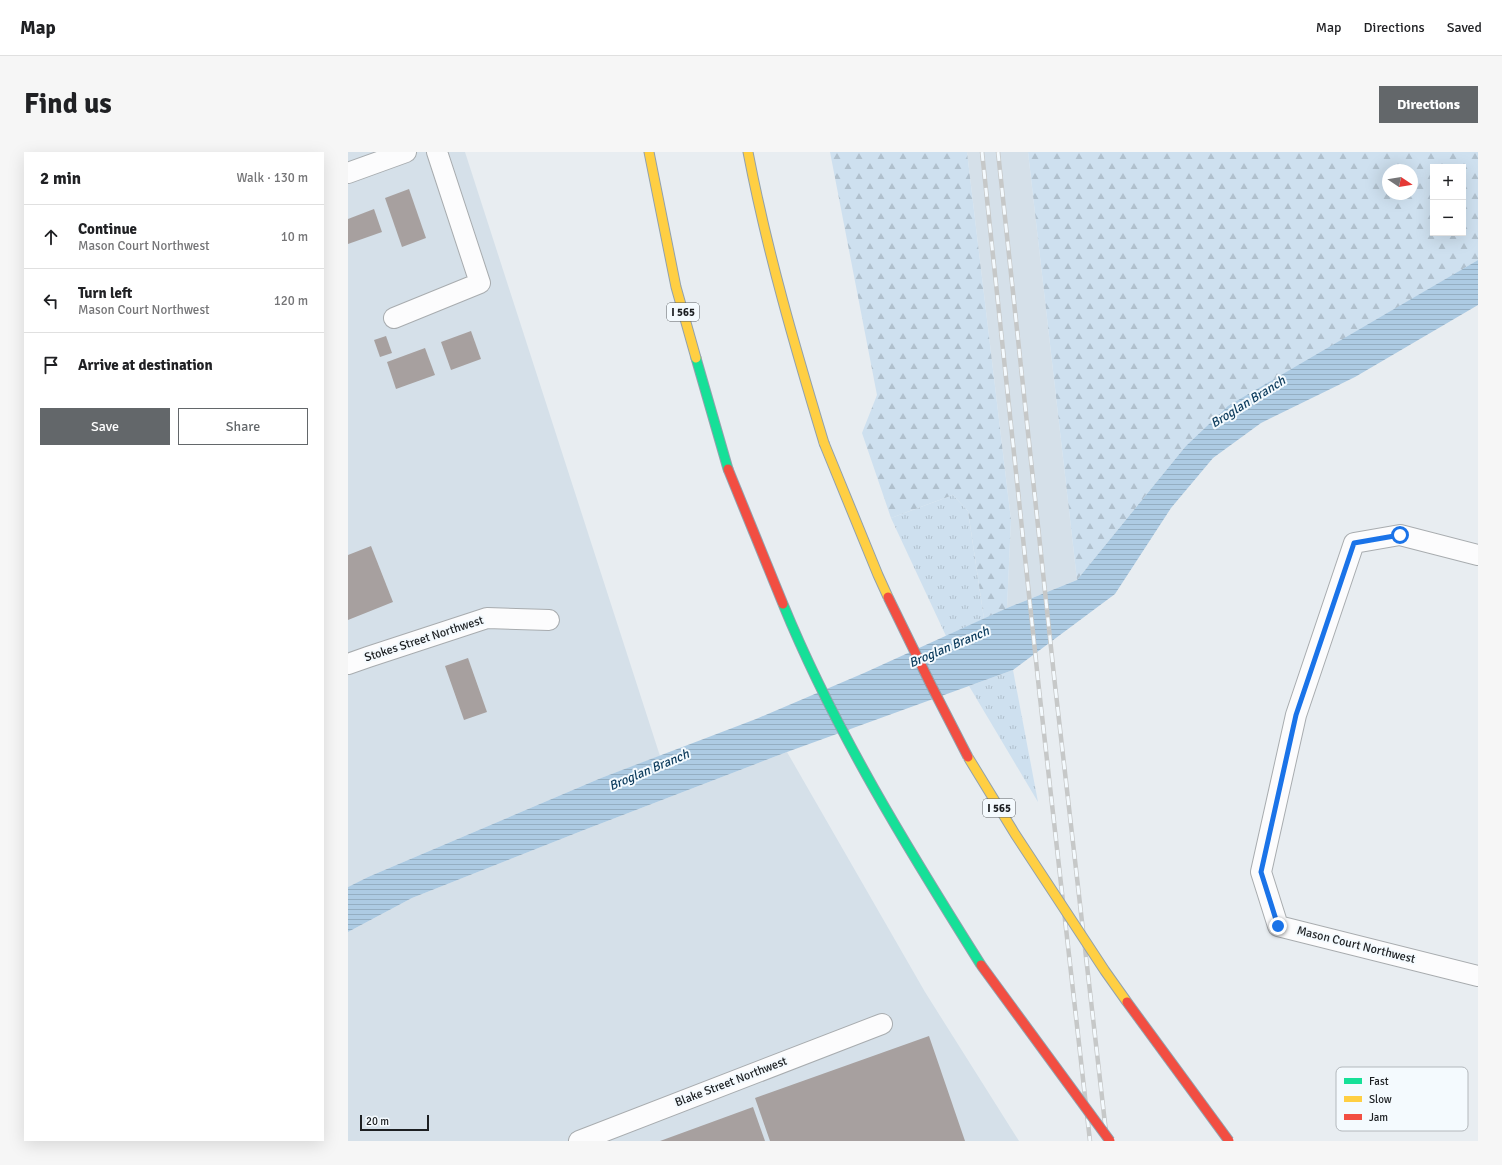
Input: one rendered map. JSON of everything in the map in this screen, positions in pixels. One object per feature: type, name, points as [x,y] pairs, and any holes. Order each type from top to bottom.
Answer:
[{"type":"highway","name":"I 565","points":[[649,152],[676,287],[728,469],[796,636],[833,713],[874,790],[981,965],[1110,1141]]},
{"type":"highway","name":"I 565","points":[[748,152],[755,191],[792,336],[824,443],[878,575],[928,678],[972,764],[1015,834],[1105,971],[1229,1141]]},
{"type":"street","points":[[348,173],[406,152]]},
{"type":"street","points":[[394,318],[480,283],[437,152]]},
{"type":"street","name":"Mason Court Northwest","points":[[1478,555],[1400,535],[1354,543],[1296,715],[1261,872],[1278,926],[1478,976]]},
{"type":"street","name":"Stokes Street Northwest","points":[[348,664],[368,656],[487,618],[549,620]]},
{"type":"street","name":"Blake Street Northwest","points":[[579,1141],[882,1024]]},
{"type":"shaded area","points":[[348,152],[465,152],[660,756],[601,778],[368,877],[348,887]]},
{"type":"shaded area","points":[[967,152],[1028,152],[1077,580],[1007,608],[1011,520]]},
{"type":"shaded area","points":[[787,752],[925,992],[1019,1141],[348,1141],[348,932],[412,898]]},
{"type":"green space","points":[[830,152],[967,152],[1011,520],[1007,608],[984,619],[968,511],[953,495],[891,518],[862,433],[877,395]]},
{"type":"green space","points":[[1028,152],[1478,152],[1478,260],[1397,308],[1185,447],[1077,580]]},
{"type":"green space","points":[[953,495],[968,511],[984,619],[946,636],[891,518]]},
{"type":"green space","points":[[1013,670],[1038,802],[969,686]]},
{"type":"water","name":"Broglan Branch","points":[[1478,260],[1478,305],[1355,377],[1261,423],[1213,458],[1171,508],[1115,594],[1013,670],[787,752],[584,830],[412,898],[348,932],[348,887],[368,877],[601,778],[756,719],[864,673],[1007,608],[1077,580],[1185,447],[1228,406]]},
{"type":"building","points":[[409,189],[426,238],[402,247],[385,198]]},
{"type":"building","points":[[374,209],[382,232],[348,244],[348,219]]},
{"type":"building","points":[[471,331],[481,359],[451,370],[441,342]]},
{"type":"building","points":[[386,336],[392,353],[380,357],[374,340]]},
{"type":"building","points":[[425,348],[435,375],[396,389],[387,362]]},
{"type":"building","points":[[371,546],[393,602],[348,620],[348,555]]},
{"type":"building","points":[[468,658],[487,712],[464,720],[445,666]]},
{"type":"building","points":[[929,1036],[965,1141],[770,1141],[755,1098]]},
{"type":"building","points":[[753,1107],[765,1141],[660,1141]]},
{"type":"railway","points":[[982,152],[1039,689],[1090,1141]]},
{"type":"railway","points":[[998,152],[1055,685],[1107,1141]]},
{"type":"traffic: fast","points":[[696,358],[728,469]]},
{"type":"traffic: fast","points":[[783,604],[803,651],[826,698],[874,789],[981,965]]},
{"type":"traffic: slow","points":[[649,152],[676,287],[696,358]]},
{"type":"traffic: slow","points":[[748,152],[764,226],[792,335],[824,443]]},
{"type":"traffic: slow","points":[[824,443],[888,597]]},
{"type":"traffic: slow","points":[[968,757],[1015,834],[1127,1002]]},
{"type":"traffic: jam","points":[[728,469],[783,604]]},
{"type":"traffic: jam","points":[[888,597],[968,757]]},
{"type":"traffic: jam","points":[[981,965],[1110,1141]]},
{"type":"traffic: jam","points":[[1127,1002],[1229,1141]]},
{"type":"route","points":[[1278,926],[1261,872],[1296,715],[1354,543],[1400,535]]}]
